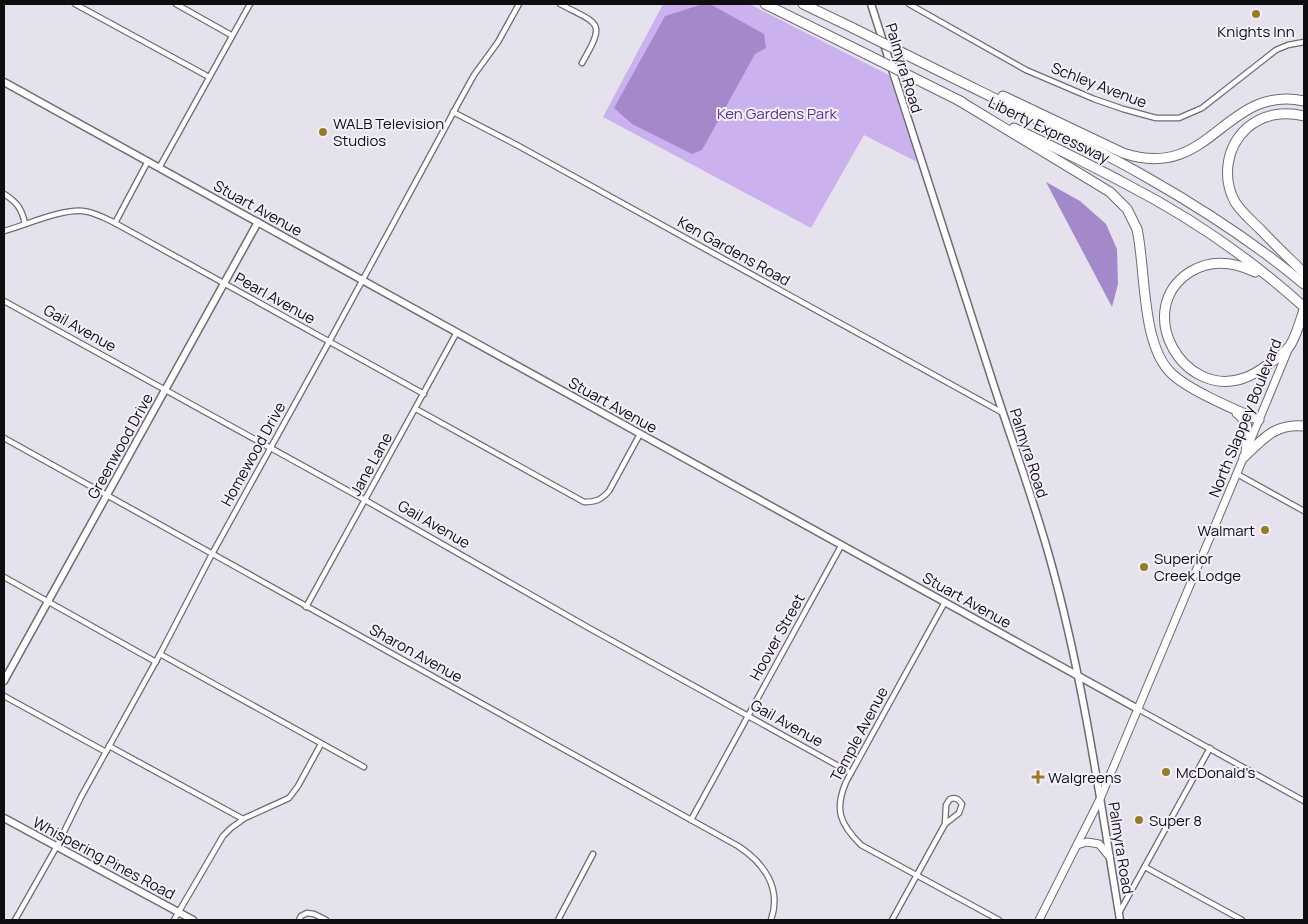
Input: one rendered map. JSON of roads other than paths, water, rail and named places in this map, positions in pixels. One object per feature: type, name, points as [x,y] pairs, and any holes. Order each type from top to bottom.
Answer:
[{"type":"highway","points":[[765,4],[958,100],[1048,150],[1110,192],[1127,209],[1138,229],[1150,328],[1154,347],[1164,367],[1179,380],[1259,420]]},
{"type":"highway","points":[[803,4],[1054,125],[1123,153],[1146,158],[1162,159],[1176,156],[1195,148],[1255,104],[1278,98],[1304,100]]},
{"type":"highway","points":[[1304,116],[1290,113],[1276,114],[1257,121],[1246,129],[1237,140],[1231,152],[1228,165],[1229,185],[1236,204],[1291,267],[1304,273]]},
{"type":"highway","name":"Liberty Expressway","points":[[1054,125],[1174,192],[1291,267],[1304,284]]},
{"type":"highway","name":"Liberty Expressway","points":[[1048,150],[1127,184],[1176,212],[1220,241],[1280,286],[1304,308]]},
{"type":"highway","points":[[1280,286],[1236,265],[1226,263],[1206,265],[1190,273],[1175,286],[1168,300],[1165,325],[1170,344],[1179,358],[1199,374],[1216,380],[1243,379],[1260,371],[1289,348]]},
{"type":"highway","name":"North Slappey Boulevard","points":[[1289,348],[1304,308]]},
{"type":"highway","points":[[1227,405],[1240,415],[1247,426],[1245,454]]},
{"type":"highway","points":[[1245,454],[1271,432],[1289,426],[1304,426]]},
{"type":"main road","name":"North Slappey Boulevard","points":[[1039,920],[1100,799],[1289,348]]},
{"type":"main road","points":[[1077,845],[1087,842],[1099,844],[1109,856]]},
{"type":"street","points":[[75,4],[209,77]]},
{"type":"street","points":[[176,4],[232,35]]},
{"type":"street","points":[[159,168],[250,4]]},
{"type":"street","name":"Homewood Drive","points":[[14,920],[57,846],[81,797],[156,662],[212,554],[330,342],[453,112],[474,75],[498,42],[519,4]]},
{"type":"street","points":[[560,4],[595,24],[597,30],[594,43],[582,64]]},
{"type":"street","name":"Palmyra Road","points":[[871,4],[1050,557],[1077,675],[1119,917]]},
{"type":"street","name":"Schley Avenue","points":[[910,4],[1026,70],[1101,101],[1156,118],[1179,118],[1202,108],[1276,50],[1288,45],[1304,42]]},
{"type":"street","name":"Stuart Avenue","points":[[4,82],[1304,801]]},
{"type":"street","name":"Ken Gardens Road","points":[[453,112],[1003,413]]},
{"type":"street","points":[[115,223],[148,161]]},
{"type":"street","points":[[4,194],[18,204],[25,224]]},
{"type":"street","name":"Pearl Avenue","points":[[4,230],[66,213],[81,211],[94,213],[424,394]]},
{"type":"street","name":"Greenwood Drive","points":[[4,681],[258,222]]},
{"type":"street","name":"Gail Avenue","points":[[4,300],[851,773]]},
{"type":"street","name":"Jane Lane","points":[[306,607],[457,332]]},
{"type":"street","points":[[416,409],[584,502],[594,502],[603,498],[609,491],[640,434]]},
{"type":"street","name":"Sharon Avenue","points":[[4,438],[738,846],[757,859],[767,874],[772,890],[773,909],[770,920]]},
{"type":"street","points":[[1237,474],[1304,511]]},
{"type":"street","name":"Hoover Street","points":[[691,820],[841,546]]},
{"type":"street","points":[[4,576],[156,662]]},
{"type":"street","name":"Temple Avenue","points":[[945,602],[840,795],[843,823],[861,845],[999,920]]},
{"type":"street","points":[[160,654],[364,767]]},
{"type":"street","points":[[4,696],[106,752]]},
{"type":"street","points":[[174,920],[220,841],[231,828],[243,819],[288,798],[298,786],[321,744]]},
{"type":"street","points":[[109,746],[243,819]]},
{"type":"street","points":[[1119,917],[1210,748]]},
{"type":"street","points":[[892,920],[946,824],[959,813],[962,804],[958,799],[950,799],[946,805],[946,824]]},
{"type":"street","name":"Whispering Pines Road","points":[[4,818],[192,920]]},
{"type":"street","points":[[558,920],[593,854]]},
{"type":"street","points":[[1145,866],[1242,920]]},
{"type":"street","points":[[299,920],[307,912],[326,920]]},
{"type":"place","name":"Knights Inn","points":[[1256,14]]},
{"type":"place","name":"WALB Television Studios","points":[[323,132]]},
{"type":"place","name":"Walmart","points":[[1265,530]]},
{"type":"place","name":"Superior Creek Lodge","points":[[1144,567]]},
{"type":"place","name":"McDonald's","points":[[1166,772]]},
{"type":"place","name":"Walgreens","points":[[1038,777]]},
{"type":"place","name":"Super 8","points":[[1139,820]]},
{"type":"park label","name":"Ken Gardens Park","points":[[777,113]]}]
